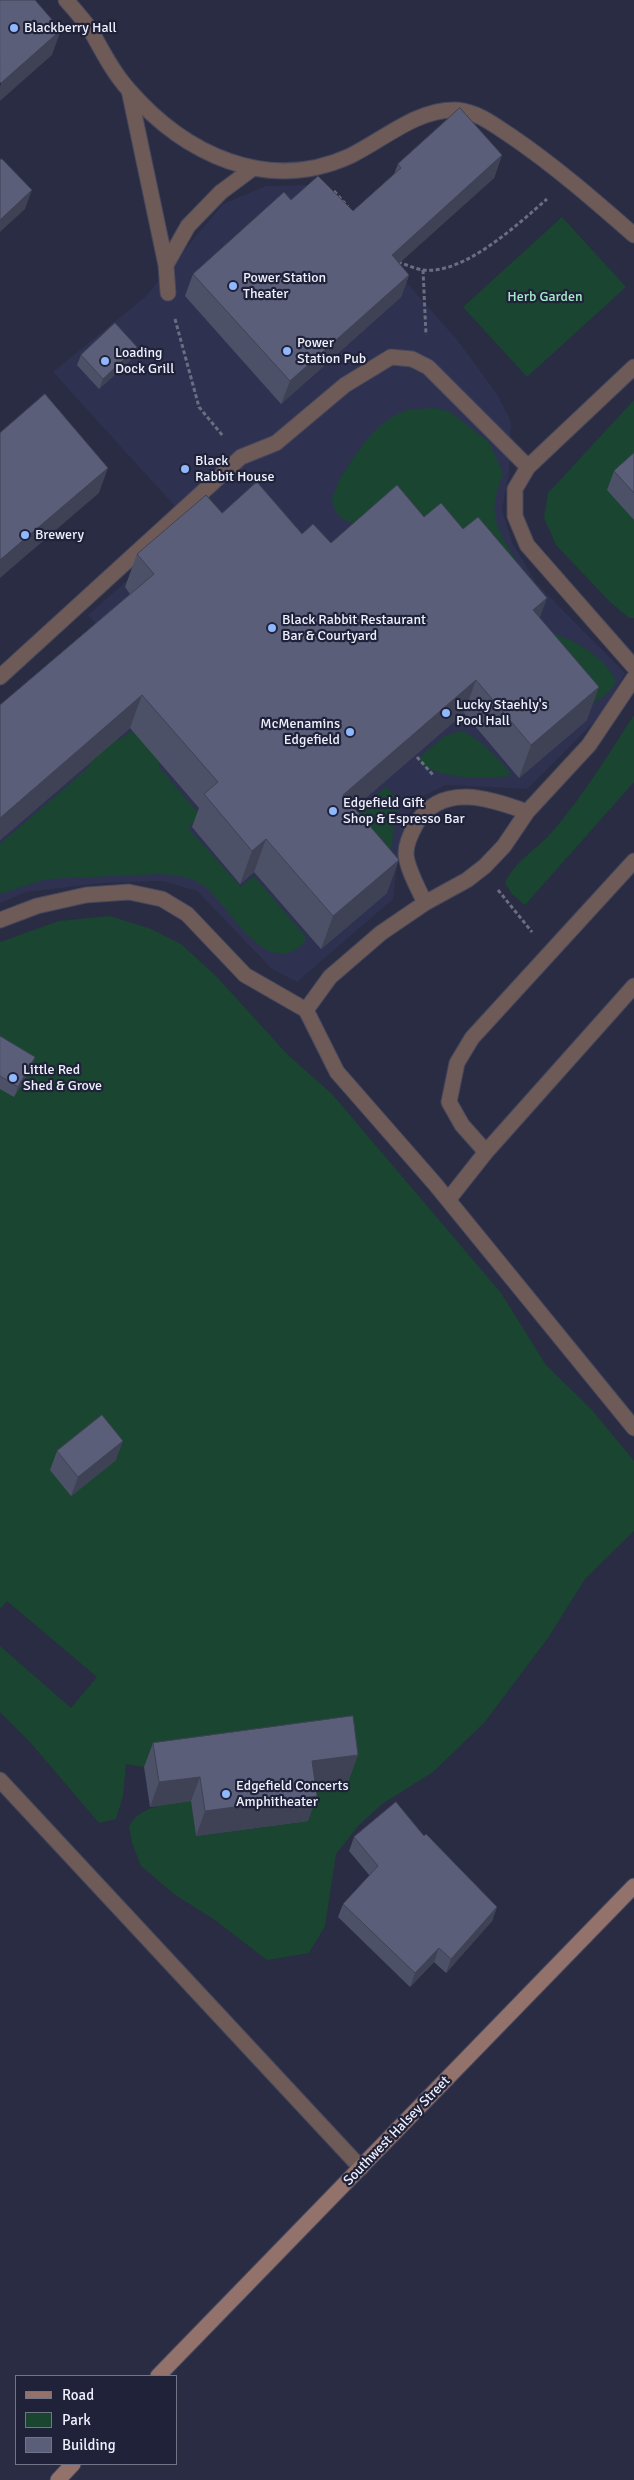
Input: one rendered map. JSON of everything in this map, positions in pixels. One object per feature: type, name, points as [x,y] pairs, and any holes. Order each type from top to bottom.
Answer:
[{"type":"street","name":"Southwest Halsey Street","points":[[159,2375],[634,1886]]},
{"type":"street","points":[[58,2480],[72,2465]]},
{"type":"lane","points":[[66,0],[89,27],[109,64],[129,90],[161,121],[200,148],[228,162],[252,169],[283,170],[313,168],[350,156],[406,124],[429,115],[456,110],[478,115],[545,159],[571,179],[634,236]]},
{"type":"lane","points":[[129,90],[166,265],[168,293]]},
{"type":"lane","points":[[166,265],[188,226],[221,192],[252,169]]},
{"type":"lane","points":[[0,677],[241,457],[276,442],[344,385],[391,356],[412,359],[428,367],[528,467]]},
{"type":"lane","points":[[634,367],[528,467],[515,488],[515,516],[527,545],[634,667]]},
{"type":"lane","points":[[306,1010],[330,977],[381,933],[425,903],[467,880],[504,846],[527,812],[589,745],[634,678]]},
{"type":"lane","points":[[425,903],[406,853],[410,836],[422,815],[441,802],[466,796],[494,799],[527,812]]},
{"type":"lane","points":[[486,1152],[462,1124],[449,1102],[457,1063],[472,1038],[634,861]]},
{"type":"lane","points":[[0,920],[37,906],[86,895],[129,892],[162,899],[188,914],[245,975],[306,1010],[337,1072],[448,1200],[634,1428]]},
{"type":"lane","points":[[448,1200],[486,1152],[634,986]]},
{"type":"lane","points":[[0,1780],[361,2168]]},
{"type":"path","points":[[313,168],[352,211]]},
{"type":"path","points":[[397,262],[423,270],[445,269],[474,255],[518,224],[571,179]]},
{"type":"path","points":[[423,270],[428,367]]},
{"type":"path","points":[[168,293],[199,408],[241,457]]},
{"type":"path","points":[[417,757],[439,781]]},
{"type":"path","points":[[498,890],[549,954]]},
{"type":"shaded area","points":[[312,185],[331,196],[458,341],[497,394],[511,422],[509,473],[502,510],[512,542],[536,583],[625,673],[602,714],[527,789],[446,785],[417,799],[406,820],[399,851],[393,899],[297,982],[271,968],[197,891],[162,881],[103,883],[26,892],[0,903],[0,706],[97,624],[88,615],[191,524],[53,372],[146,296],[223,204],[266,186]]},
{"type":"green space","name":"Herb Garden","points":[[562,217],[626,287],[527,377],[463,307]]},
{"type":"green space","points":[[634,400],[634,618],[629,618],[608,600],[556,545],[544,518],[548,493]]},
{"type":"green space","points":[[436,408],[450,412],[489,442],[503,473],[495,500],[495,516],[500,532],[517,563],[349,522],[342,518],[335,510],[332,498],[340,479],[361,447],[377,429],[397,414],[408,410]]},
{"type":"green space","points":[[544,633],[564,637],[596,656],[612,673],[616,682],[609,692],[590,706]]},
{"type":"green space","points":[[634,715],[634,782],[525,905],[512,894],[505,883],[509,875],[552,832],[574,804]]},
{"type":"green space","points":[[104,724],[119,740],[141,725],[159,759],[159,767],[200,815],[188,828],[241,887],[254,876],[306,937],[300,947],[280,954],[267,950],[242,929],[201,884],[181,876],[160,874],[46,879],[0,894],[0,844],[88,768],[90,764],[75,748]]},
{"type":"green space","points":[[461,731],[469,734],[482,744],[511,773],[508,776],[475,778],[442,773],[422,765],[420,760],[422,755],[445,736]]},
{"type":"green space","points":[[386,787],[397,800],[398,805],[390,864],[338,829]]},
{"type":"green space","points":[[110,916],[151,929],[181,944],[216,976],[288,1055],[332,1094],[501,1293],[546,1365],[592,1410],[634,1461],[634,1531],[585,1579],[548,1638],[484,1723],[433,1772],[382,1804],[359,1825],[336,1854],[325,1926],[309,1953],[267,1960],[215,1920],[174,1894],[141,1866],[132,1843],[129,1826],[134,1819],[148,1809],[191,1801],[196,1836],[307,1821],[144,1767],[126,1764],[123,1796],[116,1819],[99,1823],[29,1741],[0,1712],[0,1646],[71,1708],[97,1677],[7,1601],[0,1609],[0,942],[59,921]]},
{"type":"building","name":"Blackberry Hall","points":[[0,0],[35,0],[61,30],[1,83],[0,82]]},
{"type":"building","points":[[460,108],[502,155],[392,255],[409,275],[290,381],[193,274],[284,192],[291,200],[318,176],[353,211],[401,168],[398,164]]},
{"type":"building","points":[[2,159],[32,190],[0,220],[0,160]]},
{"type":"building","name":"Loading Dock Grill","points":[[115,323],[137,347],[103,379],[81,355]]},
{"type":"building","name":"Brewery","points":[[45,394],[108,468],[0,560],[0,433]]},
{"type":"building","points":[[634,453],[634,493],[614,471]]},
{"type":"building","name":"McMenamins Edgefield","points":[[257,482],[302,534],[313,524],[331,543],[397,485],[424,517],[441,503],[463,529],[478,517],[547,598],[533,610],[599,687],[531,745],[476,680],[343,795],[399,860],[333,916],[266,839],[252,851],[204,794],[218,782],[142,695],[0,818],[0,705],[154,574],[137,554],[206,495],[222,513]]},
{"type":"building","name":"Little Red Shed & Grove","points":[[0,1036],[35,1057],[18,1087],[0,1076]]},
{"type":"building","points":[[102,1415],[123,1441],[78,1477],[57,1451]]},
{"type":"building","points":[[353,1716],[358,1755],[312,1761],[317,1796],[205,1811],[200,1777],[159,1782],[153,1743]]},
{"type":"building","points":[[396,1802],[424,1836],[426,1834],[497,1907],[451,1959],[439,1948],[415,1973],[343,1904],[378,1866],[354,1837]]},
{"type":"place","name":"Blackberry Hall","points":[[14,28]]},
{"type":"place","name":"Power Station Theater","points":[[233,286]]},
{"type":"place","name":"Power Station Pub","points":[[287,351]]},
{"type":"place","name":"Loading Dock Grill","points":[[105,361]]},
{"type":"place","name":"Black Rabbit House","points":[[185,469]]},
{"type":"place","name":"Brewery","points":[[25,535]]},
{"type":"place","name":"Black Rabbit Restaurant Bar & Courtyard","points":[[272,628]]},
{"type":"place","name":"Lucky Staehly's Pool Hall","points":[[446,713]]},
{"type":"place","name":"McMenamins Edgefield","points":[[350,732]]},
{"type":"place","name":"Edgefield Gift Shop & Espresso Bar","points":[[333,811]]},
{"type":"place","name":"Little Red Shed & Grove","points":[[13,1078]]},
{"type":"place","name":"Edgefield Concerts Amphitheater","points":[[226,1794]]}]
